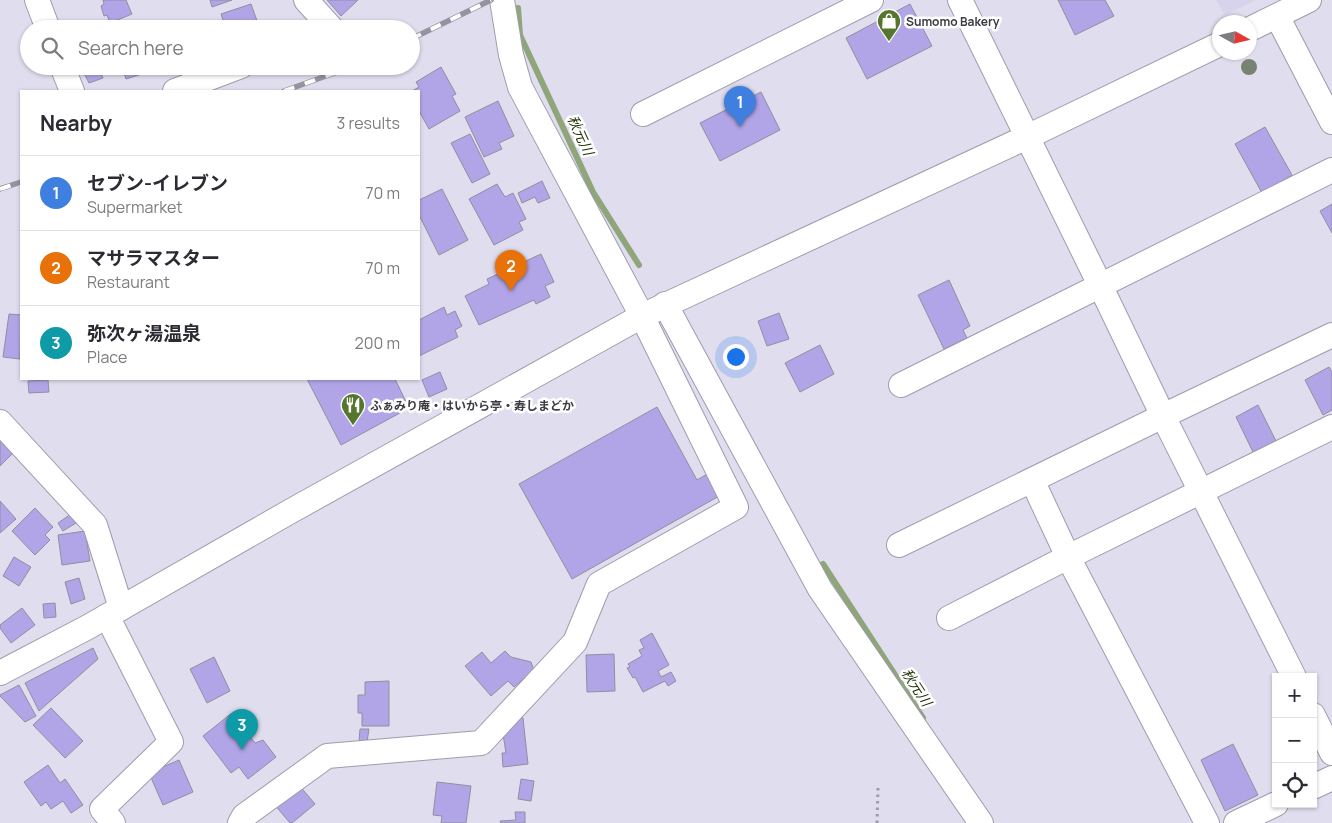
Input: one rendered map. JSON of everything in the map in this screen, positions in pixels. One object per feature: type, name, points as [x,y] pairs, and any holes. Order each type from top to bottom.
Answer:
[{"type":"street","points":[[37,0],[45,20]]},
{"type":"street","points":[[306,0],[324,20]]},
{"type":"street","points":[[240,823],[244,816],[327,756],[480,743],[575,642],[599,584],[736,507],[642,316],[520,87],[511,56],[502,0]]},
{"type":"street","points":[[643,114],[870,0]]},
{"type":"street","points":[[960,0],[1163,416],[1292,673]]},
{"type":"street","points":[[1257,26],[1309,0]]},
{"type":"street","points":[[1277,16],[1332,122]]},
{"type":"street","points":[[0,673],[88,627],[282,516],[665,304],[1027,138],[1212,48]]},
{"type":"street","points":[[66,75],[72,90]]},
{"type":"street","points":[[178,90],[217,75]]},
{"type":"street","points":[[901,385],[1332,170]]},
{"type":"street","points":[[665,304],[820,589],[981,823]]},
{"type":"street","points":[[899,545],[1332,334]]},
{"type":"street","points":[[0,422],[95,525],[114,612],[171,742],[102,809],[114,823]]},
{"type":"street","points":[[949,618],[1332,427]]},
{"type":"street","points":[[1032,480],[1068,557],[1207,823]]},
{"type":"street","points":[[1314,718],[1332,753]]},
{"type":"street","points":[[1317,785],[1332,778]]},
{"type":"street","points":[[1236,823],[1272,806]]},
{"type":"path","points":[[877,823],[878,786]]},
{"type":"shaded area","points":[[1216,0],[1256,0],[1225,15]]},
{"type":"building","points":[[103,0],[126,0],[132,14],[117,20],[109,20],[107,15],[104,16],[101,6],[104,4]]},
{"type":"building","points":[[210,0],[232,0],[212,7]]},
{"type":"building","points":[[327,0],[358,0],[341,16]]},
{"type":"building","points":[[1058,0],[1105,0],[1114,16],[1075,35]]},
{"type":"building","points":[[251,4],[257,20],[223,20],[221,14]]},
{"type":"building","name":"Sumomo Bakery","points":[[910,4],[932,46],[867,79],[846,38]]},
{"type":"building","points":[[441,67],[456,94],[452,96],[460,111],[429,129],[420,113],[420,90],[414,90],[419,87],[416,82]]},
{"type":"building","points":[[85,75],[102,75],[103,78],[89,83]]},
{"type":"building","points":[[125,75],[139,75],[126,79]]},
{"type":"building","points":[[761,92],[780,130],[720,161],[700,123]]},
{"type":"building","points":[[498,101],[514,136],[499,143],[502,149],[484,157],[465,117]]},
{"type":"building","points":[[1265,127],[1292,175],[1262,193],[1235,144]]},
{"type":"building","points":[[470,134],[490,174],[472,183],[451,143]]},
{"type":"building","points":[[542,181],[550,198],[538,203],[535,197],[522,203],[518,193]]},
{"type":"building","points":[[497,184],[505,197],[513,193],[526,219],[519,222],[523,230],[494,245],[469,199]]},
{"type":"building","points":[[442,189],[468,240],[439,255],[420,217],[420,200]]},
{"type":"building","points":[[1332,204],[1332,233],[1320,211]]},
{"type":"building","points":[[541,254],[554,282],[545,286],[550,297],[536,304],[534,300],[479,325],[465,296],[489,284],[487,279]]},
{"type":"building","points":[[949,280],[970,326],[963,330],[967,338],[944,349],[918,295]]},
{"type":"building","points":[[444,307],[447,315],[455,311],[462,326],[455,330],[458,337],[420,356],[420,319]]},
{"type":"building","points":[[779,313],[789,339],[767,346],[758,321]]},
{"type":"building","points":[[9,314],[20,315],[20,359],[3,357]]},
{"type":"building","points":[[820,345],[834,374],[800,392],[785,363]]},
{"type":"building","points":[[1329,367],[1332,372],[1332,410],[1323,415],[1305,380]]},
{"type":"building","points":[[440,372],[447,389],[429,397],[422,380]]},
{"type":"building","points":[[48,380],[49,392],[29,393],[28,381]]},
{"type":"building","name":"ふぁみり庵・はいから亭・寿しまどか","points":[[308,380],[395,380],[409,408],[341,445]]},
{"type":"building","points":[[1258,405],[1276,441],[1253,452],[1236,417]]},
{"type":"building","points":[[657,407],[697,480],[709,473],[721,495],[572,579],[519,484]]},
{"type":"building","points":[[0,436],[15,451],[0,466]]},
{"type":"building","points":[[0,501],[16,519],[0,533]]},
{"type":"building","points":[[35,508],[53,527],[45,535],[50,540],[35,555],[12,531]]},
{"type":"building","points":[[71,514],[76,523],[63,531],[58,523]]},
{"type":"building","points":[[85,531],[90,561],[62,565],[58,535]]},
{"type":"building","points":[[14,557],[31,567],[19,586],[3,576]]},
{"type":"building","points":[[79,578],[85,599],[71,604],[65,582]]},
{"type":"building","points":[[55,603],[56,617],[44,618],[43,604]]},
{"type":"building","points":[[22,608],[35,625],[11,643],[0,628],[0,625]]},
{"type":"building","points":[[652,633],[669,665],[658,671],[661,677],[671,672],[676,681],[668,686],[665,681],[643,692],[635,677],[633,678],[627,668],[630,667],[628,664],[642,656],[639,650],[644,648],[640,640]]},
{"type":"building","points":[[93,648],[98,659],[39,711],[25,683]]},
{"type":"building","points":[[505,651],[511,657],[531,662],[534,670],[514,687],[508,681],[491,696],[465,666],[482,652],[491,663]]},
{"type":"building","points":[[614,654],[615,691],[587,692],[586,655]]},
{"type":"building","points":[[214,657],[230,691],[207,703],[190,669]]},
{"type":"building","points":[[389,681],[389,726],[362,726],[362,713],[358,713],[358,695],[365,695],[365,682]]},
{"type":"building","points":[[19,685],[36,716],[25,722],[0,696]]},
{"type":"building","points":[[51,708],[83,741],[65,758],[33,725]]},
{"type":"building","points":[[232,713],[255,743],[263,740],[276,757],[248,779],[239,767],[231,773],[203,736]]},
{"type":"building","points":[[523,718],[528,764],[503,767],[502,753],[506,753],[503,734],[512,719]]},
{"type":"building","points":[[360,729],[369,729],[367,742],[359,741]]},
{"type":"building","points":[[1233,744],[1258,795],[1225,811],[1201,760]]},
{"type":"building","points":[[179,760],[193,792],[163,805],[149,773]]},
{"type":"building","points":[[48,765],[60,783],[65,779],[83,805],[71,813],[63,801],[51,809],[46,802],[41,806],[24,782]]},
{"type":"building","points":[[521,779],[534,781],[531,801],[518,799]]},
{"type":"building","points":[[437,782],[471,786],[466,823],[441,823],[442,816],[433,815]]},
{"type":"building","points":[[298,784],[315,804],[290,823],[274,804]]},
{"type":"building","points":[[515,812],[525,812],[525,823],[501,823],[500,821],[516,820]]},
{"type":"waterway","name":"秋元川","points":[[518,8],[520,35],[593,192],[639,265]]},
{"type":"waterway","name":"秋元川","points":[[823,564],[923,718]]},
{"type":"railway","points":[[420,35],[491,0]]},
{"type":"railway","points":[[287,90],[329,75]]},
{"type":"railway","points":[[0,189],[20,182]]},
{"type":"place","name":"Sumomo Bakery","points":[[889,42]]},
{"type":"place","name":"セブン-イレブン","points":[[740,127]]},
{"type":"place","name":"マサラマスター","points":[[511,291]]},
{"type":"place","name":"ふぁみり庵・はいから亭・寿しまどか","points":[[353,426]]},
{"type":"place","name":"弥次ヶ湯温泉","points":[[242,750]]}]
